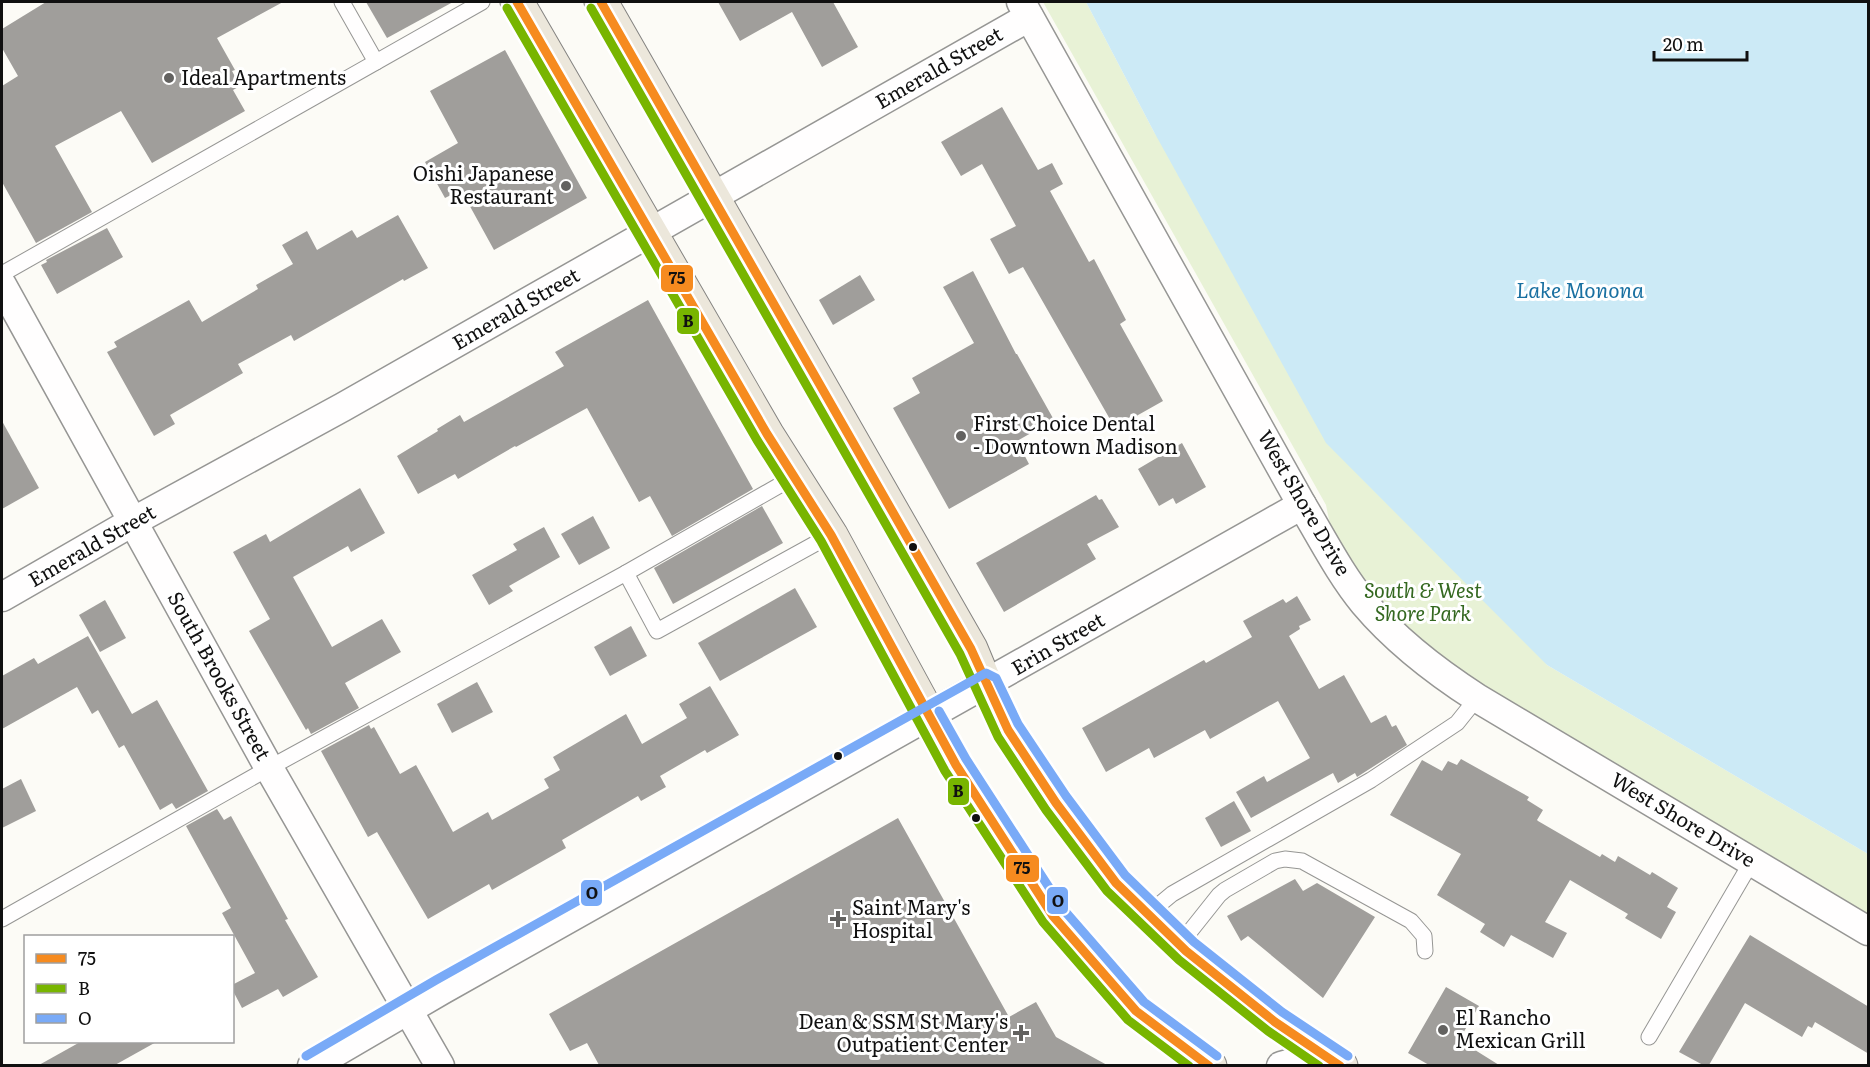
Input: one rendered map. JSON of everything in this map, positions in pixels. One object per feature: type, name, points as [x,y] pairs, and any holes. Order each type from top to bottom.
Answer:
[{"type":"main road","points":[[517,2],[767,434],[831,535],[956,765],[1053,916],[1136,1011],[1210,1065]]},
{"type":"main road","points":[[601,2],[971,649],[1008,730],[1056,803],[1116,883],[1180,944],[1275,1022],[1333,1060]]},
{"type":"street","name":"Emerald Street","points":[[2,597],[713,197],[1025,9]]},
{"type":"street","name":"West Shore Drive","points":[[1025,9],[1302,505],[1363,601],[1396,638],[1450,681],[1477,698],[1869,931]]},
{"type":"street","name":"South Brooks Street","points":[[2,285],[269,768],[440,1065]]},
{"type":"street","name":"Erin Street","points":[[312,1065],[1302,505]]},
{"type":"street","points":[[1281,1065],[1333,1060]]},
{"type":"lane","points":[[342,2],[376,62]]},
{"type":"lane","points":[[2,274],[483,2]]},
{"type":"lane","points":[[2,919],[269,768],[626,573],[794,477]]},
{"type":"lane","points":[[626,573],[657,631],[831,535]]},
{"type":"lane","points":[[1148,914],[1172,894],[1371,780],[1457,723],[1477,698]]},
{"type":"lane","points":[[1180,944],[1219,895],[1264,867],[1285,859],[1302,861],[1411,921],[1424,936],[1425,951]]},
{"type":"lane","points":[[1649,1037],[1752,861]]},
{"type":"green space","name":"South & West Shore Park","points":[[1043,2],[1086,2],[1154,132],[1547,665],[1868,854],[1868,931],[1477,698],[1338,565],[1326,505]]},
{"type":"water","name":"Lake Monona","points":[[1086,2],[1868,2],[1868,854],[1547,665],[1326,443],[1154,132]]},
{"type":"building","points":[[46,2],[283,2],[217,38],[235,70],[232,71],[240,86],[233,90],[245,111],[152,163],[121,111],[55,146],[92,212],[36,243],[2,182],[2,86],[18,76],[2,48],[2,29]]},
{"type":"building","points":[[366,2],[453,2],[387,38]]},
{"type":"building","points":[[718,2],[833,2],[858,47],[822,67],[792,12],[740,41]]},
{"type":"building","points":[[505,50],[587,198],[494,250],[461,190],[445,198],[425,162],[458,143],[430,91]]},
{"type":"building","points":[[1002,107],[1038,170],[1052,163],[1063,184],[1050,191],[1089,262],[1094,259],[1126,320],[1120,324],[1163,401],[1115,428],[1023,267],[1009,274],[990,239],[1016,226],[982,164],[961,176],[941,142]]},
{"type":"building","points":[[398,215],[428,268],[404,281],[403,279],[294,341],[291,335],[238,364],[243,373],[170,415],[175,424],[154,436],[107,352],[117,347],[114,342],[189,300],[202,322],[258,289],[256,285],[293,264],[282,245],[307,231],[317,250],[352,230],[357,238]]},
{"type":"building","points":[[107,228],[123,257],[57,294],[41,265],[47,262],[46,260]]},
{"type":"building","name":"First Choice Dental - Downtown Madison","points":[[973,271],[1016,354],[1054,420],[1017,441],[1029,464],[949,509],[893,408],[920,393],[912,378],[974,343],[943,287]]},
{"type":"building","points":[[860,275],[875,300],[833,325],[819,300]]},
{"type":"building","points":[[648,300],[753,489],[672,536],[650,496],[639,502],[587,408],[458,479],[455,474],[418,494],[397,456],[460,415],[464,422],[564,366],[555,352]]},
{"type":"building","points":[[2,421],[39,488],[2,509]]},
{"type":"building","points":[[1182,443],[1206,487],[1176,504],[1173,498],[1159,506],[1138,469]]},
{"type":"building","points":[[360,488],[385,533],[351,552],[348,546],[293,577],[332,647],[382,619],[401,652],[345,683],[359,708],[311,734],[308,728],[306,730],[249,631],[270,619],[233,552],[266,534],[270,542]]},
{"type":"building","points":[[1096,495],[1099,500],[1102,499],[1119,527],[1087,544],[1096,559],[1004,612],[976,563]]},
{"type":"building","points":[[762,506],[783,543],[673,604],[654,568]]},
{"type":"building","points":[[593,516],[610,548],[579,565],[561,534]]},
{"type":"building","points":[[544,527],[560,557],[509,586],[513,591],[489,605],[472,575],[517,550],[513,544]]},
{"type":"building","points":[[795,588],[817,627],[720,681],[698,643]]},
{"type":"building","points":[[1297,596],[1311,620],[1299,626],[1300,629],[1289,636],[1319,689],[1344,675],[1371,723],[1386,715],[1392,727],[1396,725],[1407,745],[1357,777],[1355,773],[1338,783],[1333,773],[1251,818],[1236,792],[1264,776],[1267,782],[1310,758],[1278,701],[1210,739],[1205,730],[1154,758],[1149,748],[1106,772],[1082,728],[1204,660],[1206,663],[1252,637],[1243,621],[1283,599],[1286,603]]},
{"type":"building","points":[[105,600],[126,638],[100,652],[79,615]]},
{"type":"building","points":[[631,626],[647,656],[610,676],[594,647]]},
{"type":"building","points":[[88,636],[132,714],[157,700],[208,791],[176,809],[172,803],[160,810],[124,745],[119,748],[98,710],[92,714],[77,687],[2,729],[2,676],[34,658],[38,664]]},
{"type":"building","points":[[477,682],[493,712],[452,733],[437,704]]},
{"type":"building","points":[[710,686],[739,735],[707,753],[705,750],[660,776],[666,787],[641,801],[638,796],[562,840],[566,848],[492,890],[489,884],[428,919],[377,832],[368,837],[321,751],[369,725],[371,729],[374,727],[400,774],[416,765],[453,832],[488,812],[492,820],[549,788],[544,779],[560,770],[553,757],[626,714],[642,744],[687,718],[679,704]]},
{"type":"building","points":[[1461,759],[1529,797],[1527,800],[1543,810],[1538,821],[1600,857],[1602,854],[1615,862],[1618,856],[1650,875],[1652,872],[1678,888],[1667,907],[1676,912],[1661,939],[1625,918],[1628,914],[1570,880],[1545,922],[1567,933],[1553,958],[1511,935],[1504,947],[1480,932],[1485,924],[1437,895],[1461,854],[1390,815],[1422,760],[1442,771],[1448,761],[1457,765]]},
{"type":"building","points":[[21,779],[36,811],[2,828],[2,789]]},
{"type":"building","points":[[1234,801],[1251,831],[1221,847],[1205,818]]},
{"type":"building","points":[[217,809],[224,820],[231,816],[288,919],[285,920],[318,977],[283,997],[278,989],[242,1008],[234,993],[234,984],[255,973],[222,913],[231,908],[186,826]]},
{"type":"building","name":"Saint Mary's Hospital","points":[[898,818],[1009,1017],[1036,1002],[1056,1037],[1107,1065],[599,1065],[587,1043],[570,1051],[549,1014]]},
{"type":"building","points":[[1295,879],[1303,891],[1317,883],[1375,917],[1323,998],[1248,936],[1241,941],[1227,916]]},
{"type":"building","points":[[1750,935],[1869,1007],[1869,1054],[1815,1022],[1812,1028],[1808,1026],[1802,1037],[1745,1003],[1709,1065],[1703,1065],[1679,1052]]},
{"type":"building","name":"El Rancho Mexican Grill","points":[[1446,987],[1479,1006],[1459,1040],[1499,1065],[1429,1065],[1408,1053]]},
{"type":"building","points":[[78,1043],[154,1043],[115,1065],[39,1065]]},
{"type":"transit line","name":"75","points":[[517,2],[767,434],[831,535],[956,765],[1053,916],[1136,1011],[1209,1066]]},
{"type":"transit line","name":"75","points":[[601,2],[971,649],[1008,730],[1056,803],[1116,883],[1186,951],[1275,1022],[1340,1066]]},
{"type":"transit line","name":"B","points":[[507,8],[757,440],[821,541],[945,771],[1043,922],[1128,1020],[1189,1066]]},
{"type":"transit line","name":"B","points":[[591,8],[960,654],[998,737],[1046,810],[1107,891],[1179,960],[1268,1031],[1319,1066]]},
{"type":"transit line","name":"O","points":[[306,1056],[436,980],[986,673],[996,678],[1018,724],[1066,796],[1125,875],[1194,942],[1282,1012],[1348,1056]]},
{"type":"transit line","name":"O","points":[[939,711],[966,759],[1063,909],[1144,1002],[1217,1056]]},
{"type":"place","name":"Ideal Apartments","points":[[169,78]]},
{"type":"place","name":"Oishi Japanese Restaurant","points":[[566,186]]},
{"type":"place","name":"First Choice Dental - Downtown Madison","points":[[961,436]]},
{"type":"place","name":"Saint Mary's Hospital","points":[[838,919]]},
{"type":"place","name":"El Rancho Mexican Grill","points":[[1443,1030]]},
{"type":"place","name":"Dean & SSM St Mary's Outpatient Center","points":[[1021,1033]]}]
